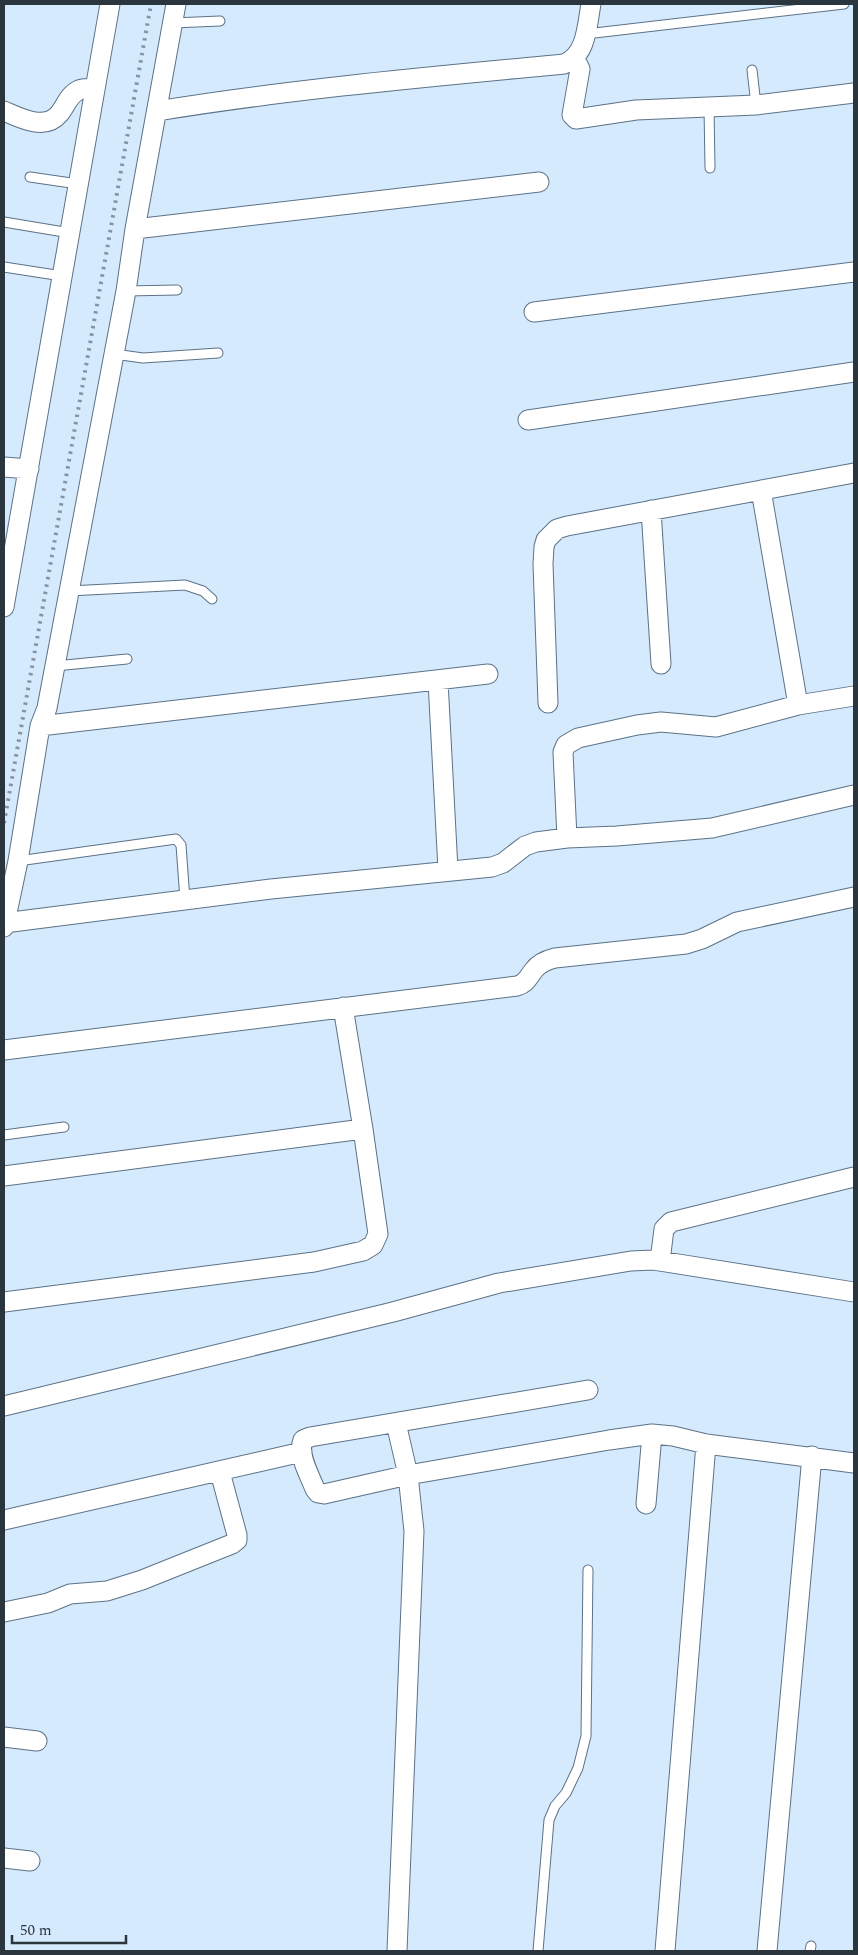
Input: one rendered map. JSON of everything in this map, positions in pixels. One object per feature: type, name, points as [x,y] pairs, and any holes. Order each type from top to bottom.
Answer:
[{"type":"street","points":[[4,607],[110,4]]},
{"type":"street","points":[[176,4],[135,229],[126,291],[47,708],[40,726],[18,861],[4,925],[186,900],[448,870],[492,867],[503,863],[525,846],[536,842],[567,838],[712,828],[854,795]]},
{"type":"street","points":[[157,111],[288,92],[564,64],[572,61],[578,55],[586,34],[591,4]]},
{"type":"street","points":[[572,61],[580,69],[572,115],[576,119],[636,110],[756,105],[854,93]]},
{"type":"street","points":[[4,111],[30,122],[51,121],[59,114],[66,101],[73,94],[79,90],[95,88]]},
{"type":"street","points":[[135,229],[539,182]]},
{"type":"street","points":[[534,312],[854,272]]},
{"type":"street","points":[[528,420],[854,372]]},
{"type":"street","points":[[4,467],[29,469]]},
{"type":"street","points":[[548,703],[543,564],[546,540],[557,529],[854,473]]},
{"type":"street","points":[[762,490],[798,705]]},
{"type":"street","points":[[651,510],[661,664]]},
{"type":"street","points":[[40,726],[488,674]]},
{"type":"street","points":[[438,681],[448,870]]},
{"type":"street","points":[[567,838],[563,752],[571,741],[583,736],[661,722],[716,726],[798,705],[854,696]]},
{"type":"street","points":[[4,1050],[517,986],[528,981],[540,964],[555,958],[686,944],[702,940],[737,922],[854,897]]},
{"type":"street","points":[[4,1302],[314,1262],[369,1248],[375,1242],[378,1234],[343,1008]]},
{"type":"street","points":[[4,1176],[363,1129]]},
{"type":"street","points":[[660,1262],[664,1229],[671,1222],[854,1178]]},
{"type":"street","points":[[4,1406],[383,1314],[499,1283],[631,1261],[660,1262],[854,1292]]},
{"type":"street","points":[[588,1390],[310,1437],[304,1440],[301,1445],[302,1452],[315,1489],[318,1493],[324,1494],[408,1475],[652,1434],[673,1436],[706,1444],[812,1456],[854,1463]]},
{"type":"street","points":[[396,1423],[408,1475],[414,1532],[396,1951]]},
{"type":"street","points":[[646,1504],[652,1434]]},
{"type":"street","points":[[665,1951],[706,1444]]},
{"type":"street","points":[[4,1520],[302,1452]]},
{"type":"street","points":[[767,1951],[812,1456]]},
{"type":"street","points":[[4,1612],[48,1603],[70,1594],[108,1591],[142,1580],[232,1544],[237,1540],[237,1534],[220,1472]]},
{"type":"street","points":[[4,1738],[37,1741]]},
{"type":"street","points":[[4,1858],[30,1861]]},
{"type":"lane","points":[[586,34],[844,4]]},
{"type":"lane","points":[[173,23],[220,21]]},
{"type":"lane","points":[[752,70],[756,105]]},
{"type":"lane","points":[[709,107],[710,168]]},
{"type":"lane","points":[[30,177],[78,184]]},
{"type":"lane","points":[[4,222],[70,234]]},
{"type":"lane","points":[[4,268],[62,276]]},
{"type":"lane","points":[[126,291],[177,290]]},
{"type":"lane","points":[[114,354],[143,358],[218,353]]},
{"type":"lane","points":[[69,591],[185,585],[196,588],[212,599]]},
{"type":"lane","points":[[55,666],[128,659]]},
{"type":"lane","points":[[18,861],[159,840],[178,839],[181,845],[186,900]]},
{"type":"lane","points":[[4,1134],[64,1127]]},
{"type":"lane","points":[[538,1951],[549,1820],[555,1806],[566,1793],[578,1768],[586,1736],[588,1570]]},
{"type":"railway","points":[[4,823],[151,4]]}]
